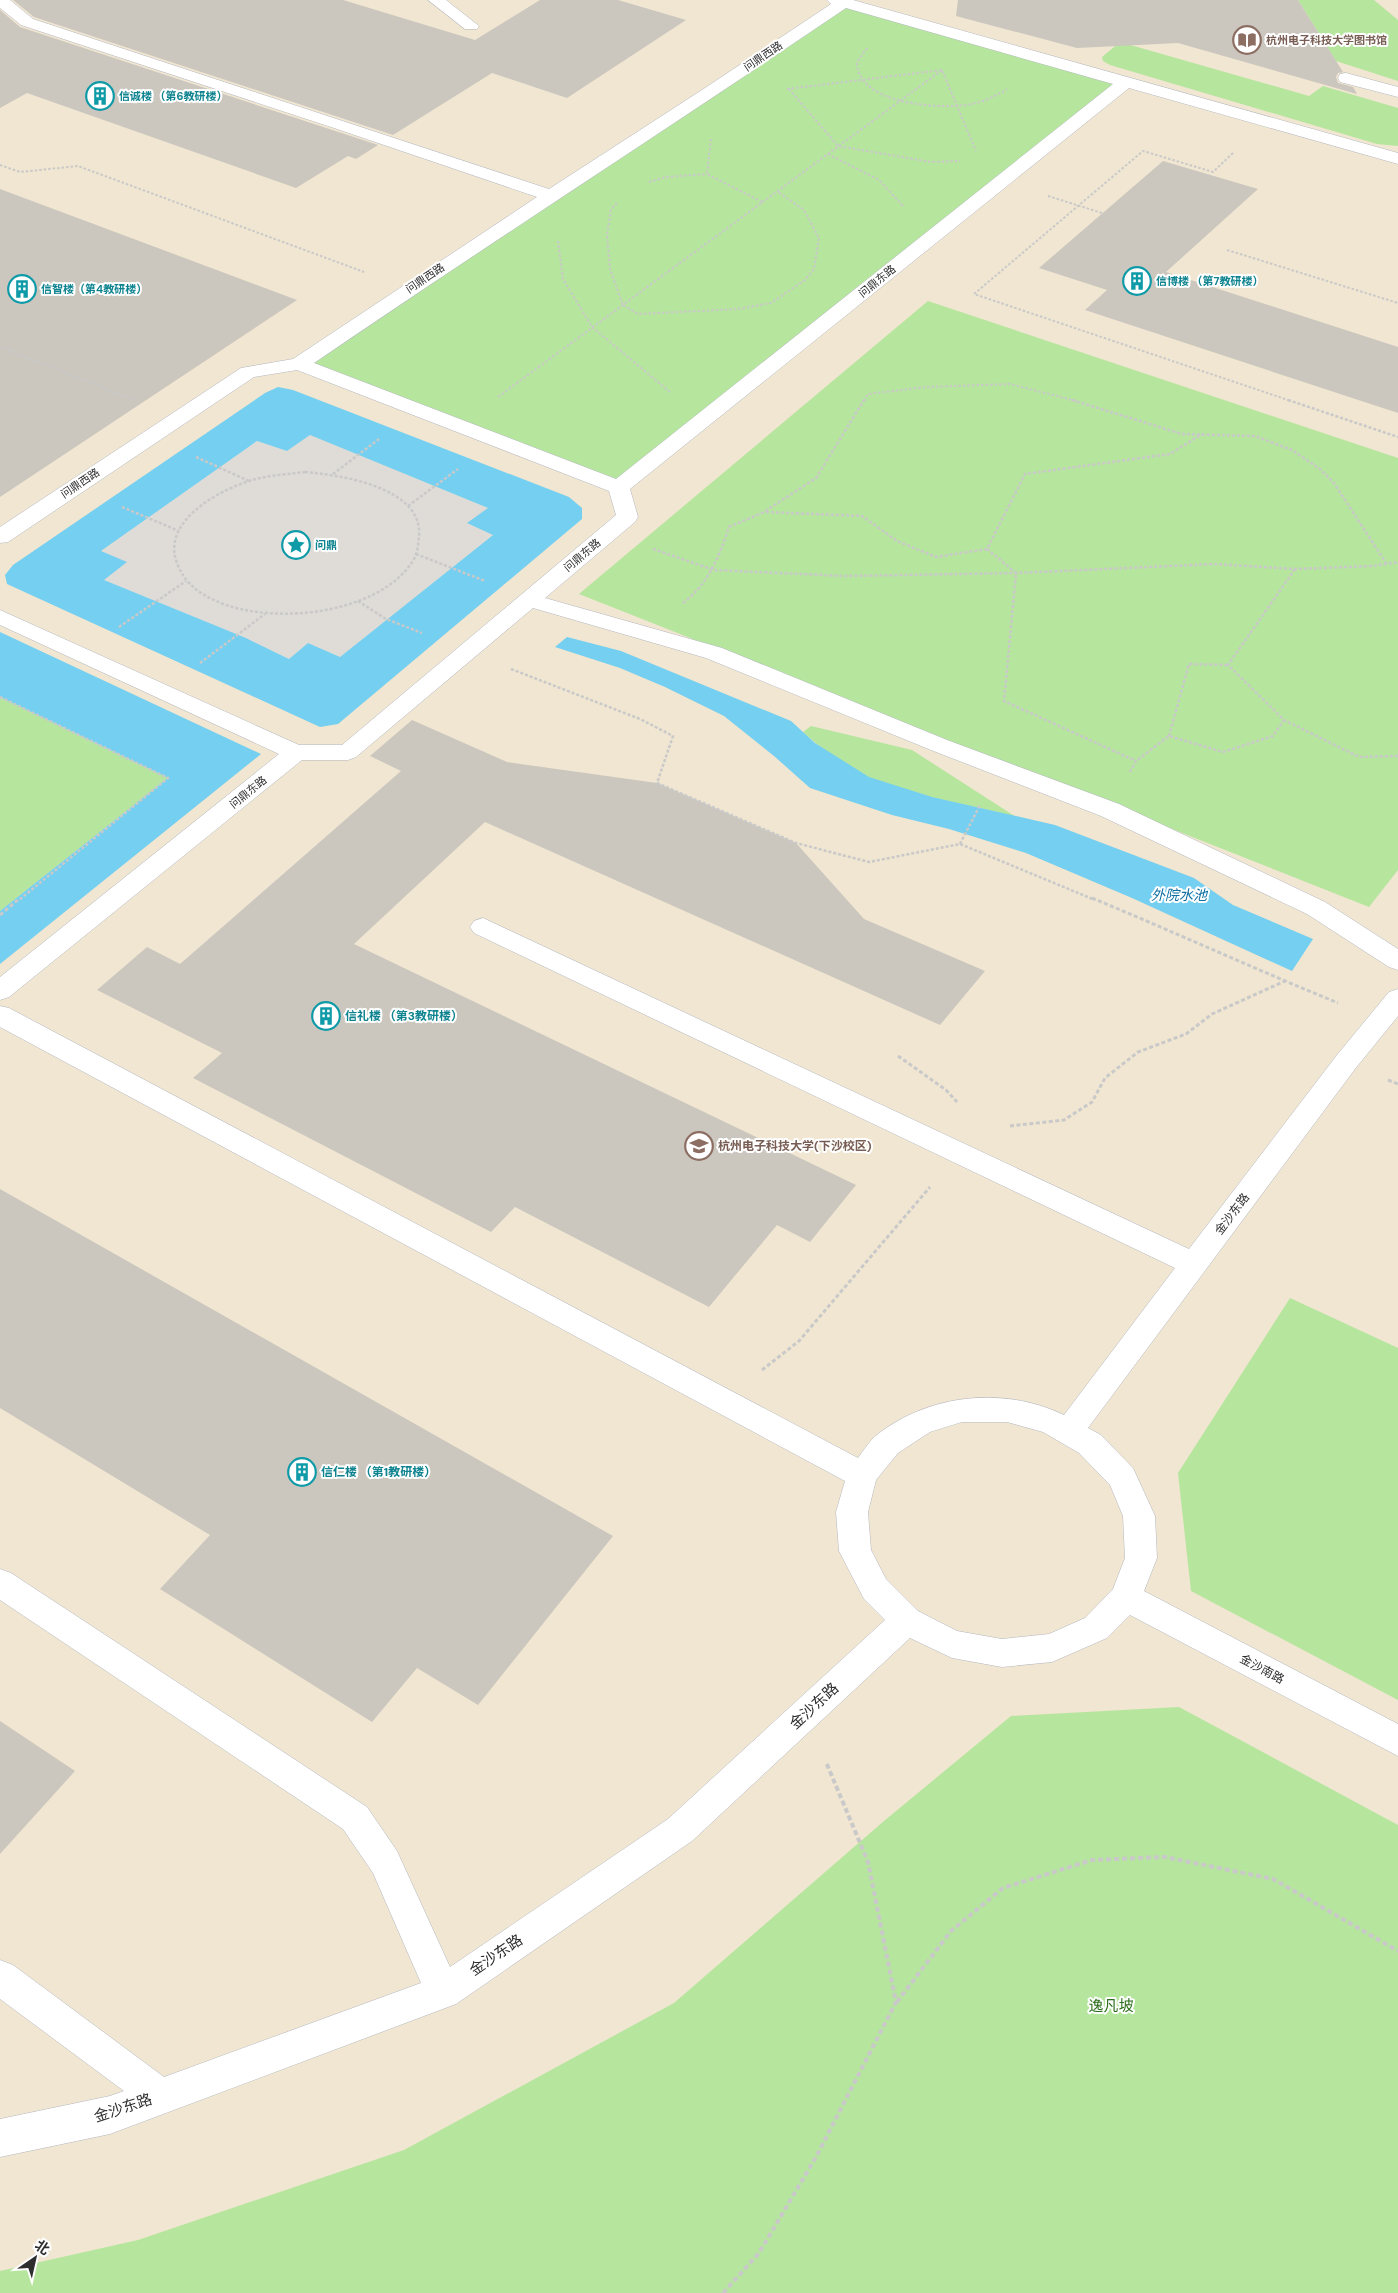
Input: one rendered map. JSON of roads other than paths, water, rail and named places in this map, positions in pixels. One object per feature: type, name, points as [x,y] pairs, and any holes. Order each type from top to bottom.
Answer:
[{"type":"street","points":[[0,0],[27,22],[340,124],[552,196]]},
{"type":"street","points":[[436,0],[472,26]]},
{"type":"street","points":[[839,1],[1398,159]]},
{"type":"street","name":"问鼎西路","points":[[0,537],[248,372],[299,364],[409,289],[711,92],[839,1]]},
{"type":"street","points":[[1346,78],[1398,92]]},
{"type":"street","name":"问鼎东路","points":[[0,991],[296,753],[348,752],[627,517],[619,487],[1125,83]]},
{"type":"street","points":[[299,364],[619,487]]},
{"type":"street","points":[[529,600],[714,653],[939,745],[1110,810],[1316,908],[1398,961]]},
{"type":"street","points":[[0,616],[296,753]]},
{"type":"street","points":[[483,927],[1194,1264]]},
{"type":"street","name":"金沙东路","points":[[1068,1432],[1346,1062],[1398,998]]},
{"type":"street","points":[[0,1014],[862,1475]]},
{"type":"street","points":[[962,1410],[1007,1410],[1051,1422],[1068,1432],[1090,1444],[1122,1477],[1139,1516],[1142,1558],[1126,1597],[1096,1628],[1052,1648],[1002,1653],[952,1644],[907,1621],[875,1589],[856,1551],[852,1512],[862,1475],[887,1444],[921,1422],[962,1410]]},
{"type":"street","points":[[0,1583],[355,1818],[385,1862],[443,1992]]},
{"type":"street","name":"金沙南路","points":[[1126,1597],[1398,1741]]},
{"type":"street","name":"金沙东路","points":[[0,2138],[110,2115],[443,1992],[680,1830],[907,1621]]},
{"type":"street","points":[[0,1977],[160,2096]]},
{"type":"water","points":[[278,387],[293,390],[569,497],[582,508],[582,519],[338,724],[320,727],[7,584],[5,575],[13,565],[265,393]],"holes":[[[310,435],[488,508],[467,523],[493,535],[340,657],[308,643],[289,659],[246,638],[104,580],[127,562],[101,551],[257,441],[287,451]]]},
{"type":"water","points":[[0,632],[261,754],[0,964],[0,911],[168,778],[0,697]]},
{"type":"water","name":"外院水池","points":[[567,637],[621,651],[791,721],[815,743],[869,777],[932,797],[1055,825],[1194,878],[1233,905],[1313,939],[1292,971],[1132,898],[1026,853],[949,829],[892,815],[810,788],[724,716],[665,687],[620,668],[555,647]]},
{"type":"place","name":"杭州电子科技大学图书馆","points":[[1247,40]]},
{"type":"place","name":"信诚楼 （第6教研楼）","points":[[100,96]]},
{"type":"place","name":"信博楼 （第7教研楼）","points":[[1137,281]]},
{"type":"place","name":"信智楼（第4教研楼）","points":[[22,289]]},
{"type":"place","name":"问鼎","points":[[296,545]]},
{"type":"place","name":"信礼楼 （第3教研楼）","points":[[326,1016]]},
{"type":"place","name":"杭州电子科技大学(下沙校区)","points":[[699,1146]]},
{"type":"place","name":"信仁楼 （第1教研楼）","points":[[302,1472]]},
{"type":"park label","name":"逸凡坡","points":[[1111,2006]]}]
